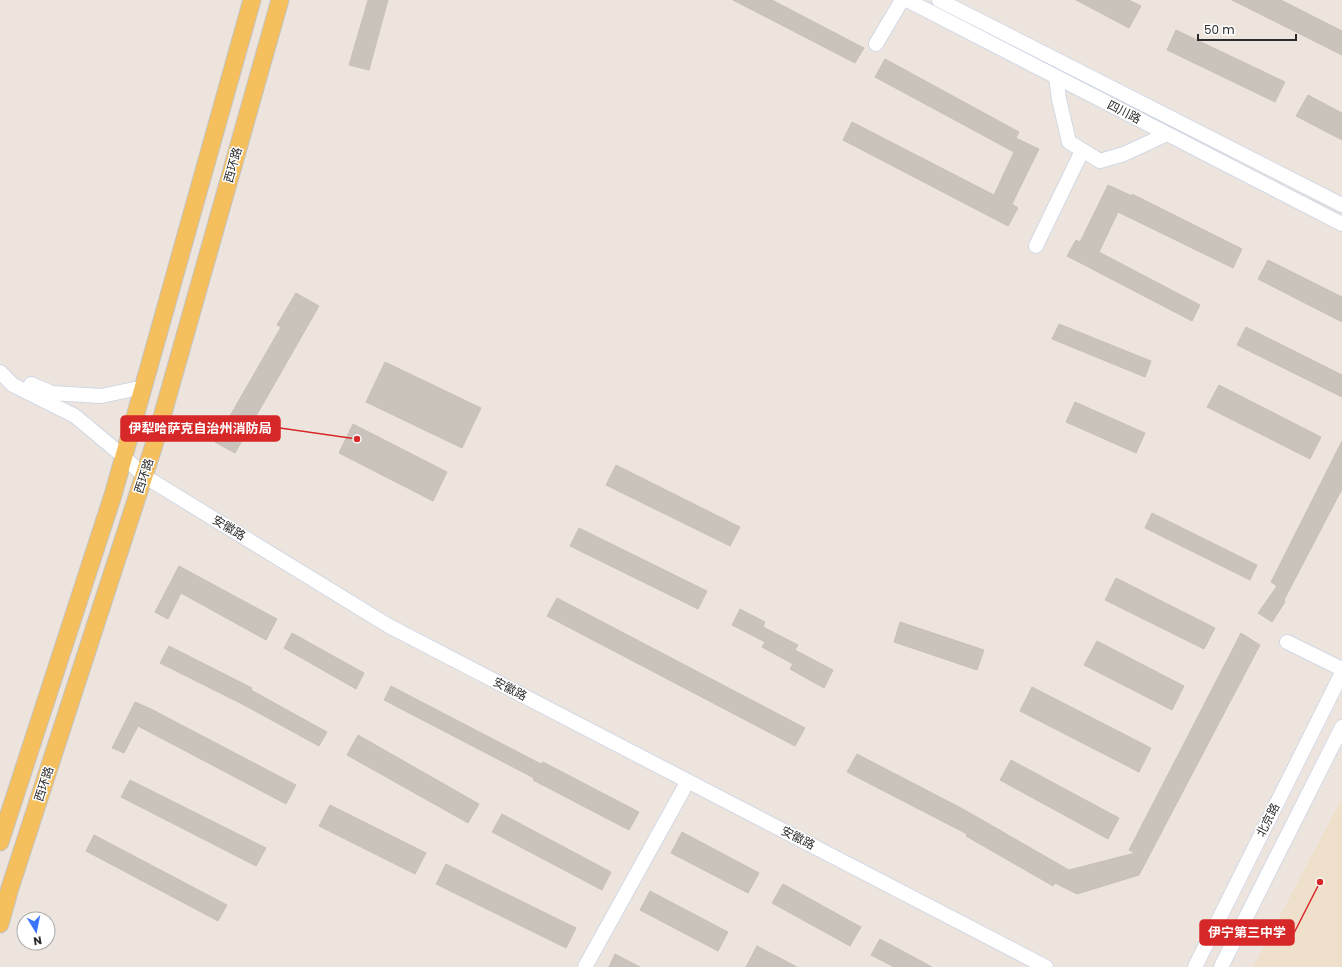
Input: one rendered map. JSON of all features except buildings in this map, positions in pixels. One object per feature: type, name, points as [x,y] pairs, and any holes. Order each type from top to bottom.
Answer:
[{"type":"main road","name":"西环路","points":[[0,842],[111,502],[252,0]]},
{"type":"main road","name":"西环路","points":[[0,924],[15,873],[154,445],[280,0]]},
{"type":"street","points":[[876,44],[902,0]]},
{"type":"street","name":"四川路","points":[[907,0],[1342,224]]},
{"type":"street","name":"四川路","points":[[939,0],[1342,205]]},
{"type":"street","points":[[1056,77],[1059,99],[1069,142],[1100,161],[1124,154],[1167,134]]},
{"type":"street","points":[[1036,246],[1082,151]]},
{"type":"street","points":[[0,372],[52,393],[101,396],[144,387]]},
{"type":"street","name":"安徽路","points":[[0,372],[13,385],[76,416],[144,476],[389,626],[1046,967]]},
{"type":"street","points":[[1288,642],[1342,669]]},
{"type":"street","name":"北京路","points":[[1195,967],[1342,673]]},
{"type":"street","name":"北京路","points":[[1220,967],[1342,727]]},
{"type":"street","points":[[585,967],[688,781]]},
{"type":"shaded area","points":[[1342,798],[1342,967],[1253,967]]},
{"type":"place","name":"伊犁哈萨克自治州消防局","points":[[357,439]]},
{"type":"place","name":"伊宁第三中学","points":[[1320,882]]}]
